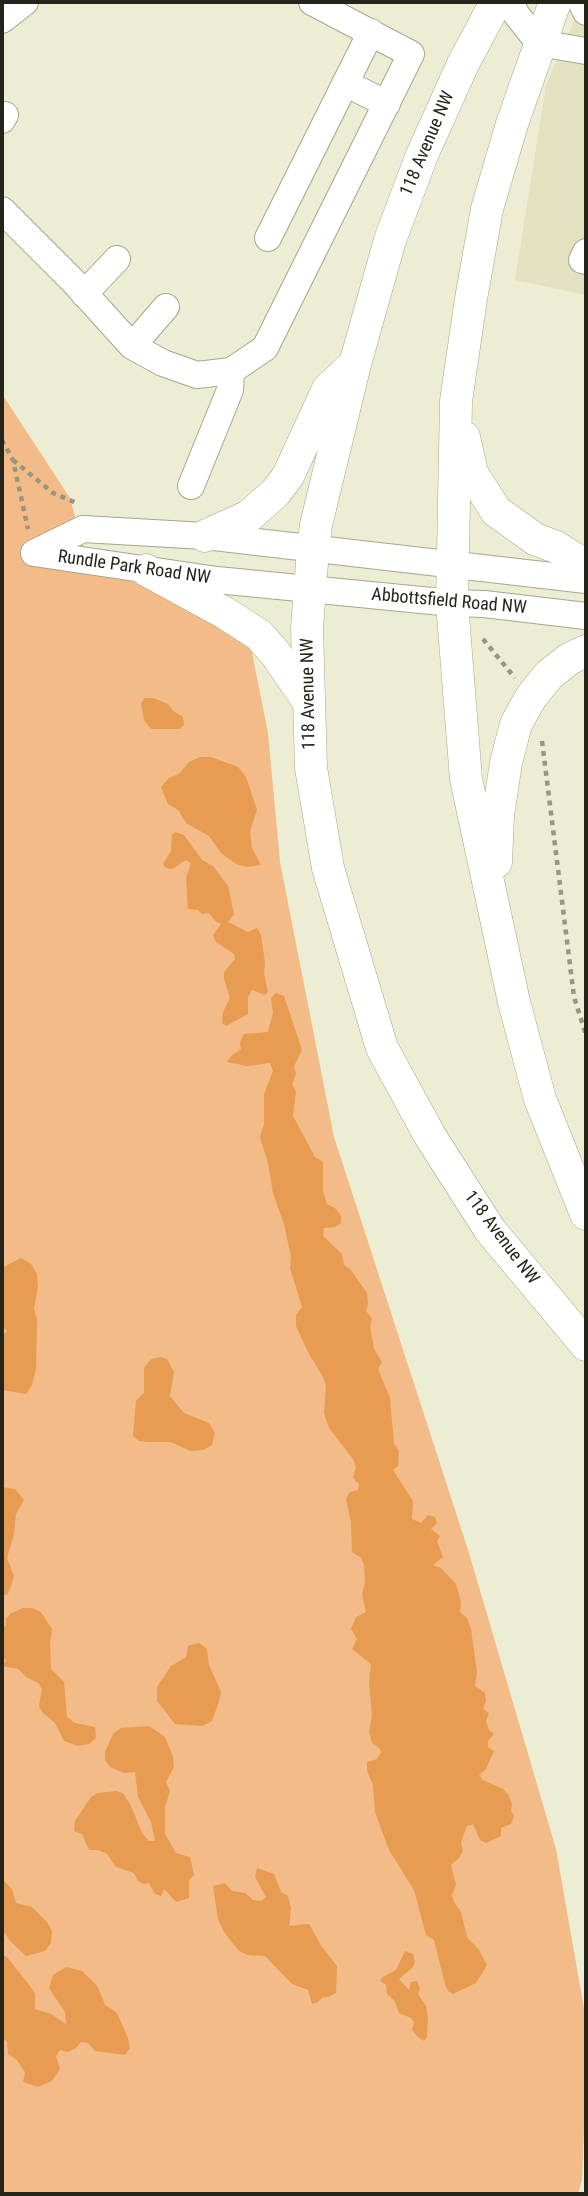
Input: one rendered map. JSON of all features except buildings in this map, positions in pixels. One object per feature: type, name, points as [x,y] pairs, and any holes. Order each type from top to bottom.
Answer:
[{"type":"main road","name":"118 Avenue NW","points":[[496,2],[463,64],[422,155],[390,240],[355,365],[316,525],[307,628],[310,768],[328,868],[382,1048],[430,1136],[490,1230],[586,1345]]},
{"type":"main road","points":[[555,2],[539,43],[487,209],[456,401],[452,603],[466,779],[514,1002],[540,1099],[586,1214]]},
{"type":"main road","points":[[205,536],[249,516],[276,492],[288,476],[328,389],[355,365]]},
{"type":"main road","points":[[456,401],[472,473],[496,511],[534,538],[556,547],[586,566]]},
{"type":"main road","points":[[146,570],[189,592],[259,635],[275,653],[308,701]]},
{"type":"main road","points":[[493,898],[498,815],[506,763],[516,724],[531,697],[549,676],[569,659],[586,651]]},
{"type":"street","points":[[2,20],[25,2]]},
{"type":"street","points":[[2,210],[132,346],[163,363],[197,376],[231,371],[265,348],[411,54],[312,2]]},
{"type":"street","points":[[511,2],[516,14],[539,43],[586,51]]},
{"type":"street","points":[[581,2],[586,12]]},
{"type":"street","points":[[268,238],[371,32]]},
{"type":"street","points":[[345,83],[387,104]]},
{"type":"street","points":[[586,252],[582,260],[586,261]]},
{"type":"street","points":[[84,294],[117,259]]},
{"type":"street","points":[[132,346],[166,307]]},
{"type":"street","points":[[191,486],[230,390],[231,371]]},
{"type":"street","name":"Rundle Park Road NW","points":[[34,553],[83,529],[205,536],[313,550]]},
{"type":"street","name":"Abbottsfield Road NW","points":[[313,550],[586,580]]},
{"type":"street","name":"Rundle Park Road NW","points":[[34,553],[217,580],[311,589]]},
{"type":"street","name":"Abbottsfield Road NW","points":[[311,589],[586,616]]},
{"type":"path","points":[[2,440],[13,460],[34,553]]},
{"type":"path","points":[[13,460],[62,499],[85,505]]},
{"type":"path","points":[[478,632],[521,685]]},
{"type":"path","points":[[541,733],[574,997],[586,1035]]},
{"type":"shaded area","points":[[582,2],[586,2],[586,295],[515,280],[546,85]]},
{"type":"shaded area","points":[[2,394],[70,498],[85,554],[250,643],[268,733],[280,862],[334,1137],[469,1553],[556,1849],[586,2020],[582,2180],[578,2194],[2,2194]]},
{"type":"shaded area","points":[[145,698],[168,704],[183,717],[184,725],[179,729],[151,729],[144,720],[141,703]]},
{"type":"shaded area","points":[[200,757],[211,757],[238,767],[246,777],[257,810],[250,831],[252,848],[261,865],[247,867],[236,864],[221,853],[209,836],[186,823],[178,810],[168,804],[161,787],[169,778],[180,773],[189,762]]},
{"type":"shaded area","points":[[175,832],[184,835],[202,860],[213,866],[228,886],[234,914],[228,922],[248,932],[257,928],[261,935],[268,992],[265,995],[252,990],[248,997],[248,1014],[226,1026],[222,1023],[223,1012],[230,998],[224,972],[235,959],[234,954],[216,942],[213,935],[221,924],[209,913],[202,914],[198,910],[188,909],[186,878],[191,863],[186,860],[172,869],[163,864],[171,851],[172,835]]},
{"type":"shaded area","points":[[276,993],[284,996],[302,1050],[294,1066],[296,1074],[292,1084],[296,1092],[293,1116],[315,1157],[323,1162],[323,1191],[327,1204],[341,1216],[341,1223],[335,1227],[324,1228],[323,1236],[342,1254],[344,1265],[367,1293],[366,1311],[372,1319],[370,1326],[374,1349],[382,1362],[378,1369],[390,1398],[394,1444],[399,1451],[398,1466],[393,1470],[413,1501],[412,1519],[421,1523],[428,1515],[435,1517],[437,1523],[431,1529],[440,1536],[437,1541],[443,1557],[433,1565],[441,1568],[456,1584],[461,1602],[460,1612],[467,1618],[471,1629],[477,1672],[475,1686],[485,1693],[483,1709],[489,1713],[486,1721],[489,1730],[494,1734],[488,1741],[488,1747],[494,1751],[486,1769],[479,1775],[483,1780],[503,1789],[512,1804],[511,1811],[514,1816],[511,1824],[501,1828],[501,1836],[486,1843],[480,1840],[473,1824],[467,1826],[461,1842],[463,1851],[451,1865],[456,1885],[452,1895],[454,1902],[461,1912],[467,1937],[479,1950],[487,1965],[476,1983],[453,1994],[445,1984],[434,1940],[426,1935],[414,1890],[389,1850],[375,1812],[373,1785],[367,1771],[367,1762],[377,1759],[381,1752],[372,1743],[369,1731],[372,1715],[369,1683],[371,1664],[352,1649],[357,1639],[351,1629],[356,1617],[366,1612],[362,1594],[365,1583],[364,1565],[361,1558],[352,1552],[351,1523],[346,1499],[350,1492],[358,1490],[359,1484],[353,1478],[356,1467],[353,1459],[329,1428],[324,1413],[326,1386],[296,1326],[296,1315],[302,1307],[290,1268],[291,1257],[284,1224],[273,1193],[260,1137],[264,1124],[264,1094],[273,1071],[270,1063],[247,1066],[227,1062],[241,1049],[240,1042],[244,1034],[268,1032],[273,1013],[271,998]]},
{"type":"shaded area","points":[[21,1258],[31,1264],[37,1274],[38,1287],[34,1309],[37,1319],[36,1369],[32,1385],[26,1394],[2,1390],[2,1336],[7,1331],[2,1325],[2,1268]]},
{"type":"shaded area","points":[[151,1359],[167,1359],[174,1372],[170,1396],[184,1413],[209,1423],[215,1433],[212,1445],[203,1450],[190,1451],[171,1442],[139,1441],[133,1436],[136,1401],[144,1393],[144,1368]]},
{"type":"shaded area","points":[[2,1487],[15,1489],[24,1500],[16,1514],[7,1558],[14,1576],[8,1594],[2,1596]]},
{"type":"shaded area","points":[[22,1608],[41,1612],[52,1629],[51,1669],[64,1682],[67,1717],[75,1723],[95,1727],[96,1738],[89,1744],[78,1746],[64,1741],[55,1723],[39,1706],[42,1689],[38,1683],[18,1669],[3,1666],[6,1660],[2,1657],[2,1629],[10,1614]]},
{"type":"shaded area","points":[[199,1643],[207,1649],[209,1665],[221,1692],[219,1701],[212,1721],[202,1726],[175,1724],[157,1701],[157,1687],[171,1666],[186,1657],[188,1646]]},
{"type":"shaded area","points":[[149,1726],[165,1737],[173,1757],[174,1767],[166,1782],[170,1791],[165,1807],[165,1834],[176,1853],[190,1857],[194,1875],[189,1880],[189,1898],[176,1902],[164,1889],[161,1896],[155,1894],[149,1883],[144,1884],[138,1881],[134,1873],[116,1867],[107,1854],[89,1850],[82,1834],[74,1831],[75,1821],[91,1797],[98,1793],[116,1791],[123,1793],[142,1833],[149,1841],[155,1841],[151,1822],[138,1797],[135,1772],[124,1773],[110,1767],[105,1760],[105,1752],[113,1734],[121,1728]]},
{"type":"shaded area","points":[[257,1868],[274,1874],[281,1892],[288,1896],[291,1908],[289,1926],[309,1924],[337,1966],[336,1993],[312,2004],[308,1990],[292,1984],[265,1956],[248,1955],[239,1951],[224,1932],[218,1919],[213,1886],[225,1883],[232,1891],[245,1893],[253,1900],[261,1901],[266,1897],[255,1877]]},
{"type":"shaded area","points":[[2,1879],[12,1889],[16,1903],[32,1907],[47,1922],[52,1931],[51,1943],[45,1951],[26,1956],[2,1929]]},
{"type":"shaded area","points":[[405,1951],[413,1954],[415,1962],[399,1979],[409,1990],[411,1982],[417,1981],[420,1989],[418,1994],[426,2006],[428,2017],[427,2037],[424,2041],[412,2030],[414,2022],[411,2018],[399,2013],[394,2000],[387,1994],[386,1985],[380,1981],[396,1970]]},
{"type":"shaded area","points":[[2,1955],[7,1957],[35,1994],[35,2009],[51,2014],[66,2024],[65,2012],[49,1988],[53,1975],[66,1967],[82,1971],[98,1987],[105,2005],[117,2013],[130,2048],[125,2055],[95,2051],[88,2043],[81,2042],[68,2052],[60,2050],[56,2056],[60,2069],[52,2081],[38,2087],[23,2082],[25,2072],[17,2060],[8,2054],[7,2042],[2,2037]]}]
